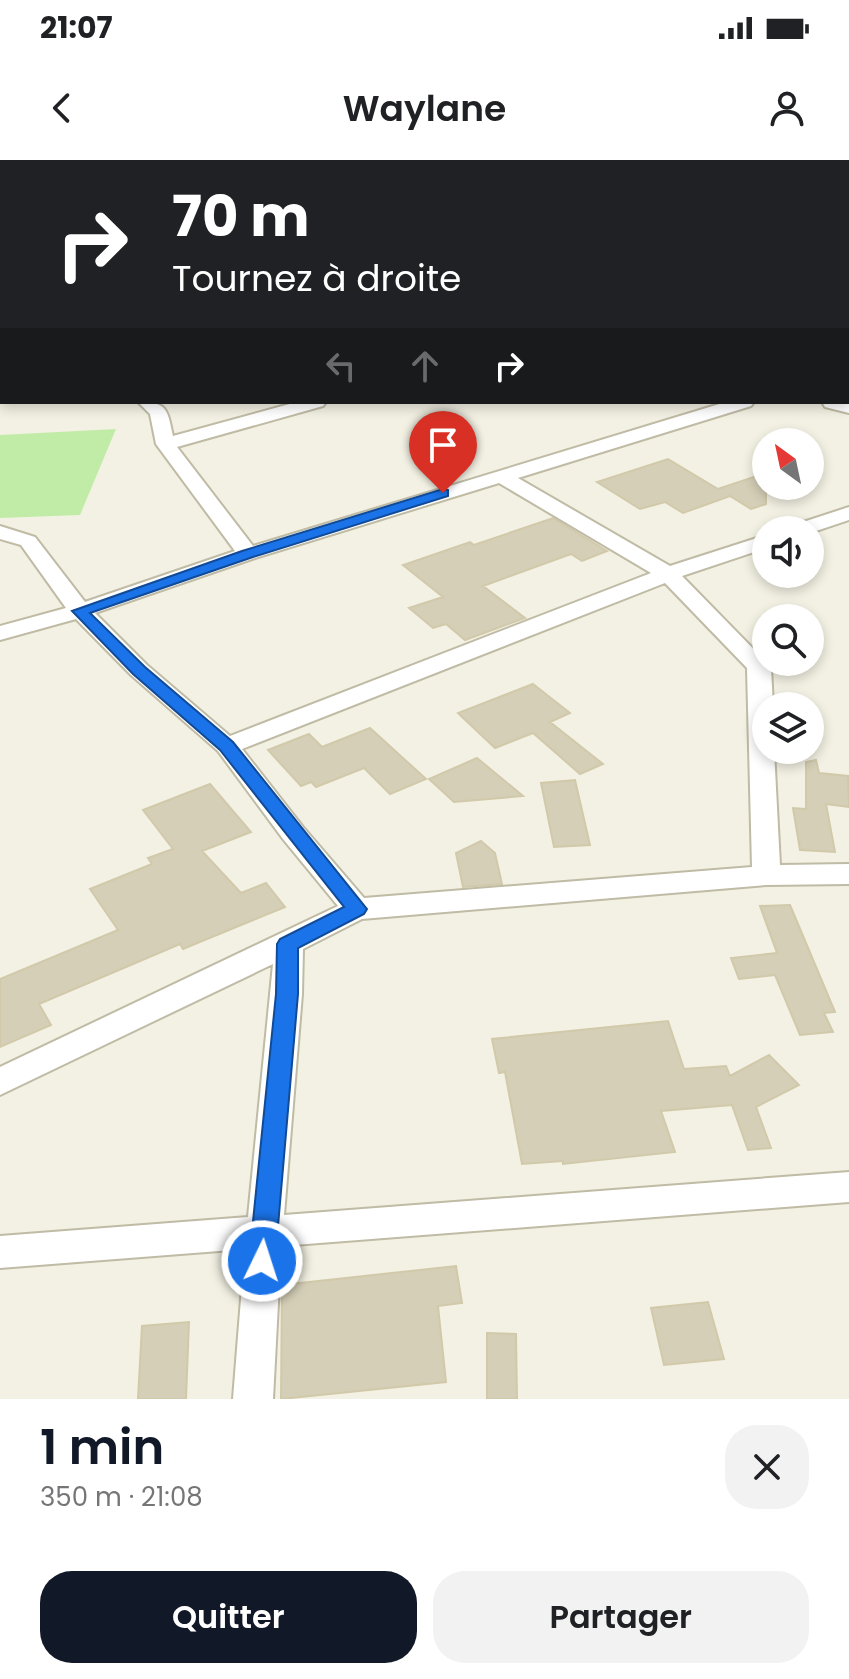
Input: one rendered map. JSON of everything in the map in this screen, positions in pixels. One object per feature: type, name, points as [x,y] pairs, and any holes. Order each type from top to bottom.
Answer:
[{"type":"street","points":[[149,404],[159,412],[165,444],[248,554]]},
{"type":"street","points":[[165,444],[310,404]]},
{"type":"street","points":[[0,633],[80,611],[499,475],[738,404]]},
{"type":"street","points":[[499,475],[668,574],[759,667],[766,875]]},
{"type":"street","points":[[824,521],[849,513]]},
{"type":"street","points":[[0,532],[28,541],[80,611],[139,670],[227,746],[293,833],[357,909]]},
{"type":"street","points":[[227,746],[668,574],[752,546]]},
{"type":"street","points":[[0,1082],[357,909],[766,875],[849,874]]},
{"type":"street","points":[[253,1399],[264,1233],[287,994],[288,944]]},
{"type":"street","points":[[0,1252],[849,1187]]},
{"type":"green space","points":[[116,429],[80,515],[0,518],[0,435]]},
{"type":"building","points":[[668,459],[718,489],[752,478],[752,500],[766,500],[766,504],[751,509],[730,496],[683,513],[665,502],[640,509],[597,482]]},
{"type":"building","points":[[553,518],[607,551],[582,561],[571,554],[483,586],[525,618],[465,640],[446,624],[433,628],[409,608],[443,597],[403,565]]},
{"type":"building","points":[[533,684],[570,713],[550,722],[603,764],[580,774],[533,733],[495,748],[458,713]]},
{"type":"building","points":[[370,728],[426,779],[390,794],[364,768],[316,787],[311,782],[301,786],[268,750],[309,734],[322,747]]},
{"type":"building","points":[[477,758],[523,796],[454,802],[429,779]]},
{"type":"building","points":[[806,764],[817,764],[819,773],[848,776],[849,807],[826,804],[835,852],[800,850],[793,808],[806,809]]},
{"type":"building","points":[[575,780],[590,845],[554,847],[541,783]]},
{"type":"building","points":[[210,784],[251,832],[202,851],[241,893],[266,883],[285,907],[183,949],[180,944],[39,1004],[51,1025],[0,1047],[0,979],[118,930],[90,889],[152,864],[148,858],[173,849],[143,810]]},
{"type":"building","points":[[481,841],[495,853],[502,884],[463,887],[456,853]]},
{"type":"building","points":[[790,905],[835,1012],[824,1013],[833,1032],[800,1035],[775,975],[739,979],[731,958],[777,953],[760,906]]},
{"type":"building","points":[[668,1021],[684,1069],[726,1066],[730,1076],[769,1055],[799,1085],[756,1107],[771,1148],[748,1150],[732,1105],[661,1111],[675,1152],[563,1164],[563,1161],[522,1164],[505,1072],[499,1073],[492,1039]]},
{"type":"building","points":[[456,1266],[462,1303],[438,1306],[446,1382],[281,1399],[282,1285]]},
{"type":"building","points":[[708,1302],[724,1359],[664,1365],[651,1308]]},
{"type":"building","points":[[189,1322],[186,1399],[138,1399],[142,1326]]},
{"type":"building","points":[[487,1333],[516,1334],[517,1399],[487,1399]]},
{"type":"route","points":[[262,1261],[287,994],[288,944],[357,909],[293,833],[227,746],[139,670],[80,611],[443,493]]}]
